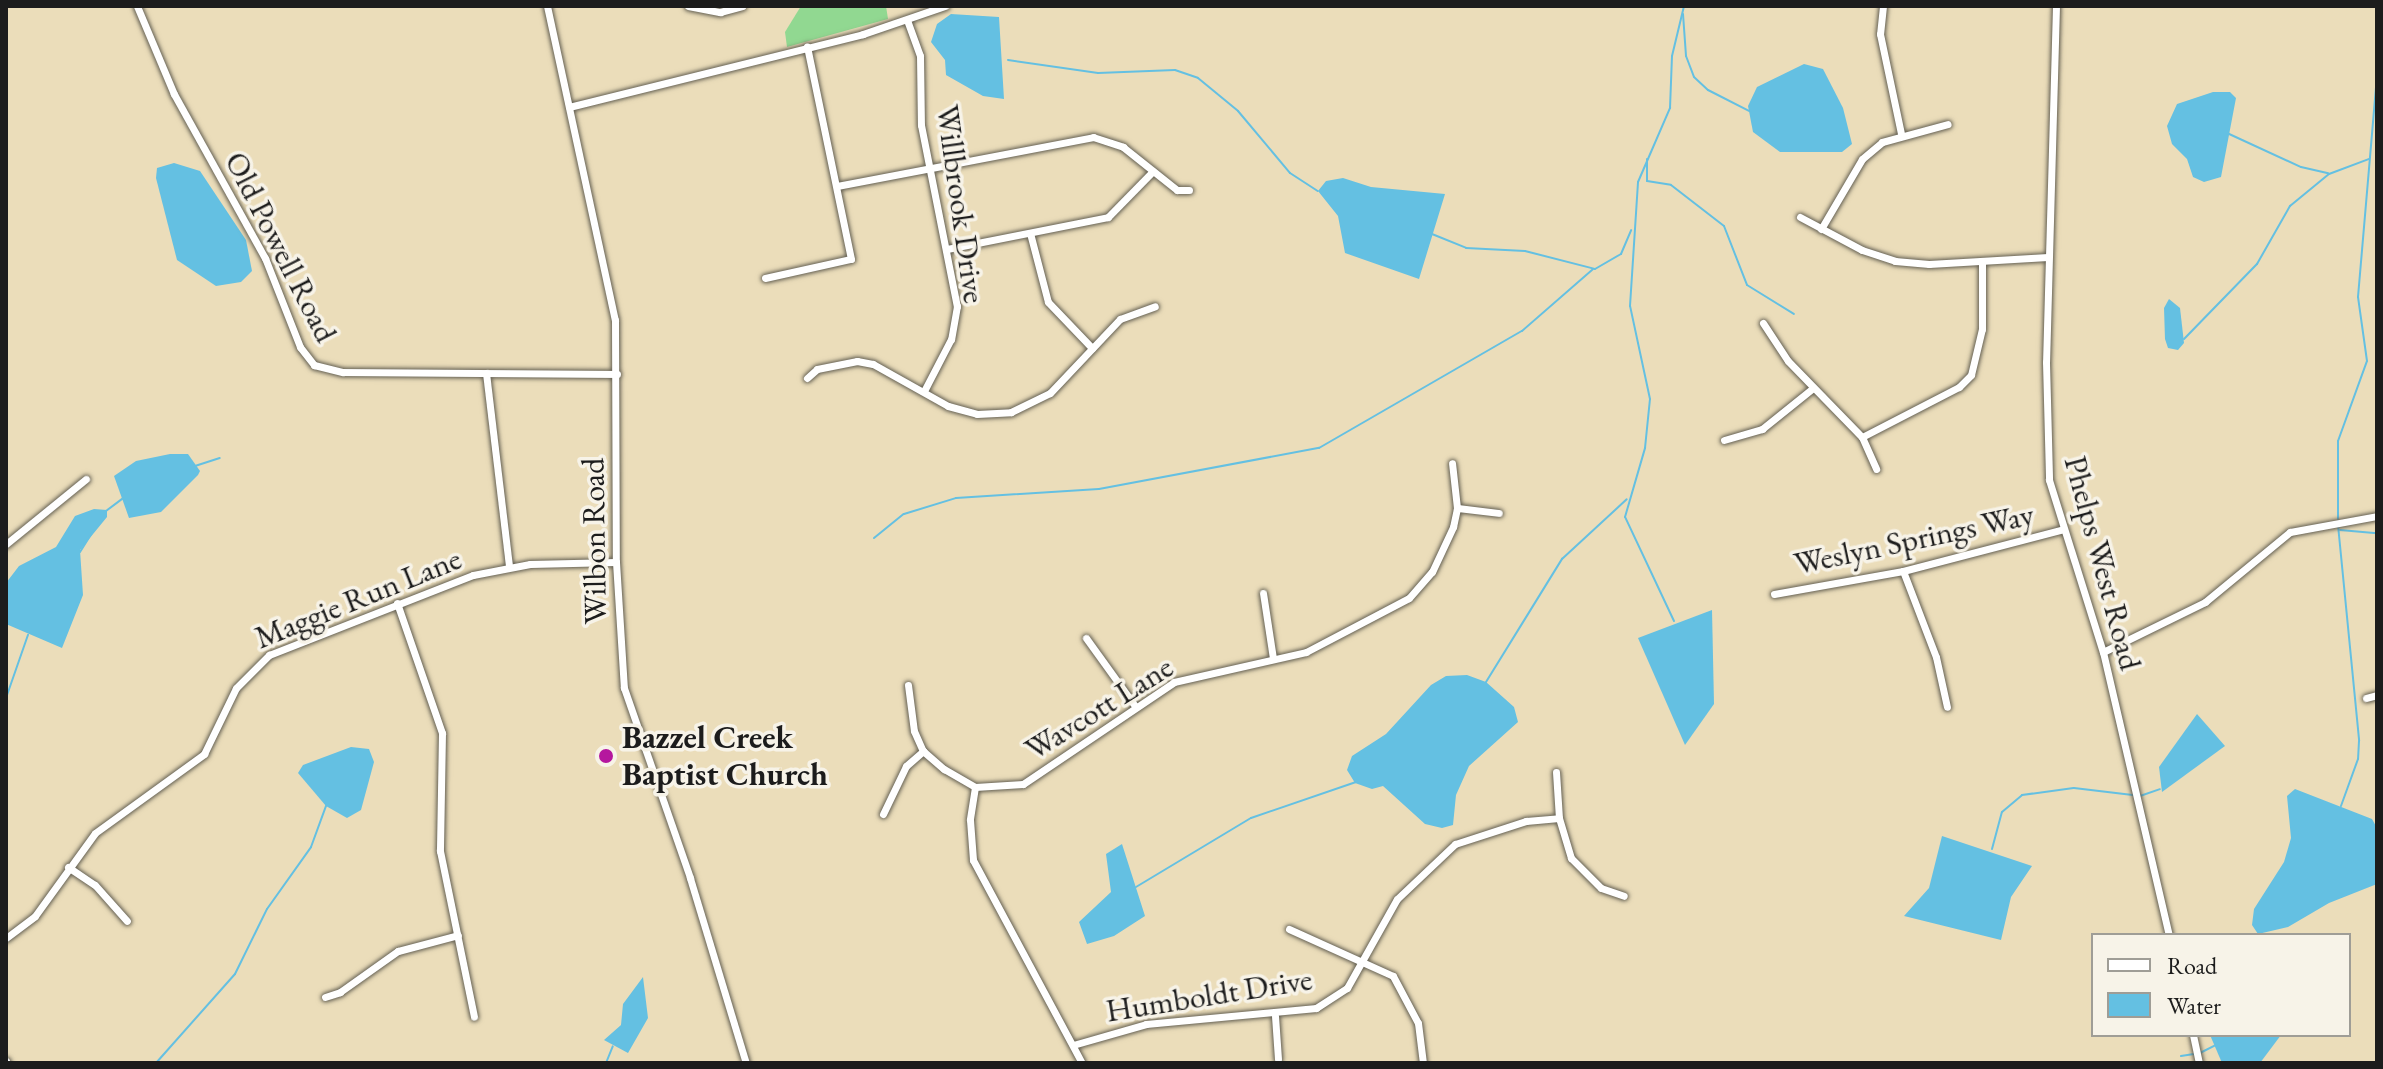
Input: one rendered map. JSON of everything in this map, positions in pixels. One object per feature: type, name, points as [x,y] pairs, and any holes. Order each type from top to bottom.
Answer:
[{"type":"street","name":"Old Powell Road","points":[[137,6],[174,94],[265,258],[309,360],[343,372],[617,374]]},
{"type":"street","name":"Wilbon Road","points":[[547,6],[615,320],[616,562],[627,703],[690,878],[746,1063]]},
{"type":"street","points":[[688,6],[720,12],[742,6]]},
{"type":"street","points":[[569,107],[807,47],[907,20],[945,6]]},
{"type":"street","points":[[1883,6],[1880,34],[1901,134]]},
{"type":"street","name":"Phelps West Road","points":[[2056,6],[2048,257],[2047,458],[2064,529],[2103,652],[2169,933]]},
{"type":"street","name":"Willbrook Drive","points":[[907,20],[920,56],[921,125],[957,306],[951,339],[924,391]]},
{"type":"street","points":[[765,278],[851,259],[807,47]]},
{"type":"street","points":[[1821,229],[1862,159],[1901,134],[1948,124]]},
{"type":"street","points":[[837,186],[1093,137],[1123,147],[1177,190],[1189,190]]},
{"type":"street","points":[[947,249],[1108,217],[1153,171]]},
{"type":"street","points":[[1800,217],[1895,261],[2048,257]]},
{"type":"street","points":[[1030,233],[1048,302],[1092,348]]},
{"type":"street","points":[[1862,437],[1959,387],[1971,375],[1982,329],[1982,261]]},
{"type":"street","points":[[807,378],[817,369],[857,361],[924,391],[948,406],[977,414],[1011,412],[1050,393],[1120,319],[1155,306]]},
{"type":"street","points":[[1763,323],[1813,388],[1862,437],[1876,469]]},
{"type":"street","points":[[486,373],[509,567]]},
{"type":"street","points":[[1724,440],[1762,429],[1813,388]]},
{"type":"street","name":"Wavcott Lane","points":[[975,787],[1002,788],[1043,774],[1135,706],[1187,677],[1273,658],[1338,639],[1409,598],[1446,547],[1457,508],[1452,463]]},
{"type":"street","points":[[6,544],[86,479]]},
{"type":"street","points":[[1457,508],[1499,513]]},
{"type":"street","points":[[2103,652],[2205,602],[2290,532],[2377,516]]},
{"type":"street","name":"Weslyn Springs Way","points":[[1774,594],[1903,571],[2064,529]]},
{"type":"street","name":"Maggie Run Lane","points":[[6,938],[35,916],[95,833],[204,754],[236,688],[262,660],[397,603],[509,567],[616,562]]},
{"type":"street","points":[[1903,571],[1936,657],[1947,707]]},
{"type":"street","points":[[1263,593],[1273,658]]},
{"type":"street","points":[[397,603],[442,733],[439,838],[474,1017]]},
{"type":"street","points":[[1086,638],[1135,706]]},
{"type":"street","points":[[908,685],[909,711],[923,751],[975,787],[970,820],[973,860],[1082,1063]]},
{"type":"street","points":[[2366,698],[2377,695]]},
{"type":"street","points":[[883,814],[906,766],[923,751]]},
{"type":"street","points":[[1556,772],[1559,818],[1567,850],[1583,875],[1624,896]]},
{"type":"street","name":"Humboldt Drive","points":[[1073,1045],[1146,1024],[1275,1016],[1329,1001],[1347,988],[1366,960],[1397,899],[1455,844],[1526,821],[1559,818]]},
{"type":"street","points":[[68,867],[95,885],[127,921]]},
{"type":"street","points":[[1289,929],[1366,960],[1393,976],[1407,994],[1418,1023],[1423,1063]]},
{"type":"street","points":[[325,997],[398,951],[458,935]]},
{"type":"street","points":[[1275,1016],[1278,1059]]},
{"type":"street","points":[[2193,1037],[2199,1063]]},
{"type":"green space","points":[[801,6],[886,6],[888,19],[787,47],[785,32]]},
{"type":"water","points":[[951,14],[999,17],[1004,99],[983,96],[946,75],[945,60],[931,42],[937,24]]},
{"type":"water","points":[[1804,64],[1823,69],[1843,108],[1852,144],[1842,152],[1780,152],[1753,132],[1748,106],[1757,87]]},
{"type":"water","points":[[2213,92],[2230,92],[2236,98],[2221,177],[2204,182],[2193,177],[2187,159],[2172,144],[2167,126],[2177,104]]},
{"type":"water","points":[[174,163],[200,171],[246,240],[252,271],[241,282],[216,286],[177,260],[156,178],[157,168]]},
{"type":"water","points":[[1343,178],[1371,187],[1445,194],[1419,279],[1345,253],[1338,216],[1318,191],[1326,181]]},
{"type":"water","points":[[2169,299],[2180,308],[2184,343],[2178,350],[2168,348],[2165,339],[2164,308]]},
{"type":"water","points":[[170,454],[188,454],[200,471],[198,475],[161,512],[129,518],[114,476],[136,461]]},
{"type":"water","points":[[94,509],[107,510],[107,517],[80,550],[83,595],[62,648],[6,624],[6,583],[19,566],[56,547],[75,516]]},
{"type":"water","points":[[1712,610],[1714,704],[1685,745],[1638,638]]},
{"type":"water","points":[[1467,675],[1486,682],[1514,707],[1518,722],[1469,766],[1456,795],[1453,825],[1442,828],[1425,824],[1383,786],[1372,789],[1355,783],[1347,770],[1352,756],[1386,734],[1431,685],[1446,676]]},
{"type":"water","points":[[2197,714],[2225,746],[2162,792],[2159,767]]},
{"type":"water","points":[[351,747],[369,749],[374,762],[361,810],[347,818],[326,806],[298,773],[303,765]]},
{"type":"water","points":[[2295,789],[2372,819],[2377,828],[2377,884],[2329,903],[2288,927],[2257,933],[2252,925],[2254,909],[2284,862],[2291,838],[2287,796]]},
{"type":"water","points":[[1942,836],[2032,866],[2011,897],[2001,940],[1904,916],[1929,888]]},
{"type":"water","points":[[1122,844],[1145,916],[1114,936],[1087,944],[1079,922],[1111,892],[1106,854]]},
{"type":"water","points":[[643,977],[648,1018],[628,1053],[604,1040],[621,1025],[623,1004]]},
{"type":"water","points":[[2211,1037],[2280,1037],[2260,1063],[2222,1063]]},
{"type":"waterway","points":[[1674,621],[1625,517],[1645,448],[1650,399],[1630,306],[1638,182],[1670,108],[1672,56],[1684,6]]},
{"type":"waterway","points":[[1683,14],[1686,56],[1694,77],[1708,90],[1749,111]]},
{"type":"waterway","points":[[1008,60],[1098,73],[1175,70],[1198,78],[1238,111],[1290,173],[1318,191]]},
{"type":"waterway","points":[[2338,519],[2338,441],[2367,361],[2358,297],[2377,75]]},
{"type":"waterway","points":[[2227,133],[2301,167],[2328,173]]},
{"type":"waterway","points":[[1647,159],[1647,181],[1671,185],[1724,226],[1747,285],[1794,314]]},
{"type":"waterway","points":[[2184,339],[2257,264],[2290,206],[2329,174],[2369,159]]},
{"type":"waterway","points":[[1432,234],[1466,248],[1525,251],[1595,269],[1621,254],[1631,230]]},
{"type":"waterway","points":[[874,538],[904,514],[956,498],[1099,489],[1319,448],[1522,331],[1593,269]]},
{"type":"waterway","points":[[195,466],[220,458]]},
{"type":"waterway","points":[[106,511],[123,498]]},
{"type":"waterway","points":[[1486,682],[1562,559],[1627,499]]},
{"type":"waterway","points":[[2338,525],[2359,741],[2358,759],[2341,806]]},
{"type":"waterway","points":[[80,552],[94,530]]},
{"type":"waterway","points":[[2340,530],[2377,533]]},
{"type":"waterway","points":[[6,698],[28,635]]},
{"type":"waterway","points":[[1136,887],[1251,818],[1356,782]]},
{"type":"waterway","points":[[1992,849],[2002,812],[2022,795],[2074,788],[2133,795]]},
{"type":"waterway","points":[[2140,796],[2160,789]]},
{"type":"waterway","points":[[156,1063],[235,974],[267,909],[311,847],[326,806]]},
{"type":"waterway","points":[[2200,1053],[2216,1045]]},
{"type":"waterway","points":[[606,1063],[613,1046]]},
{"type":"waterway","points":[[2181,1056],[2194,1054]]},
{"type":"place","name":"Bazzel Creek Baptist Church","points":[[606,756]]}]
